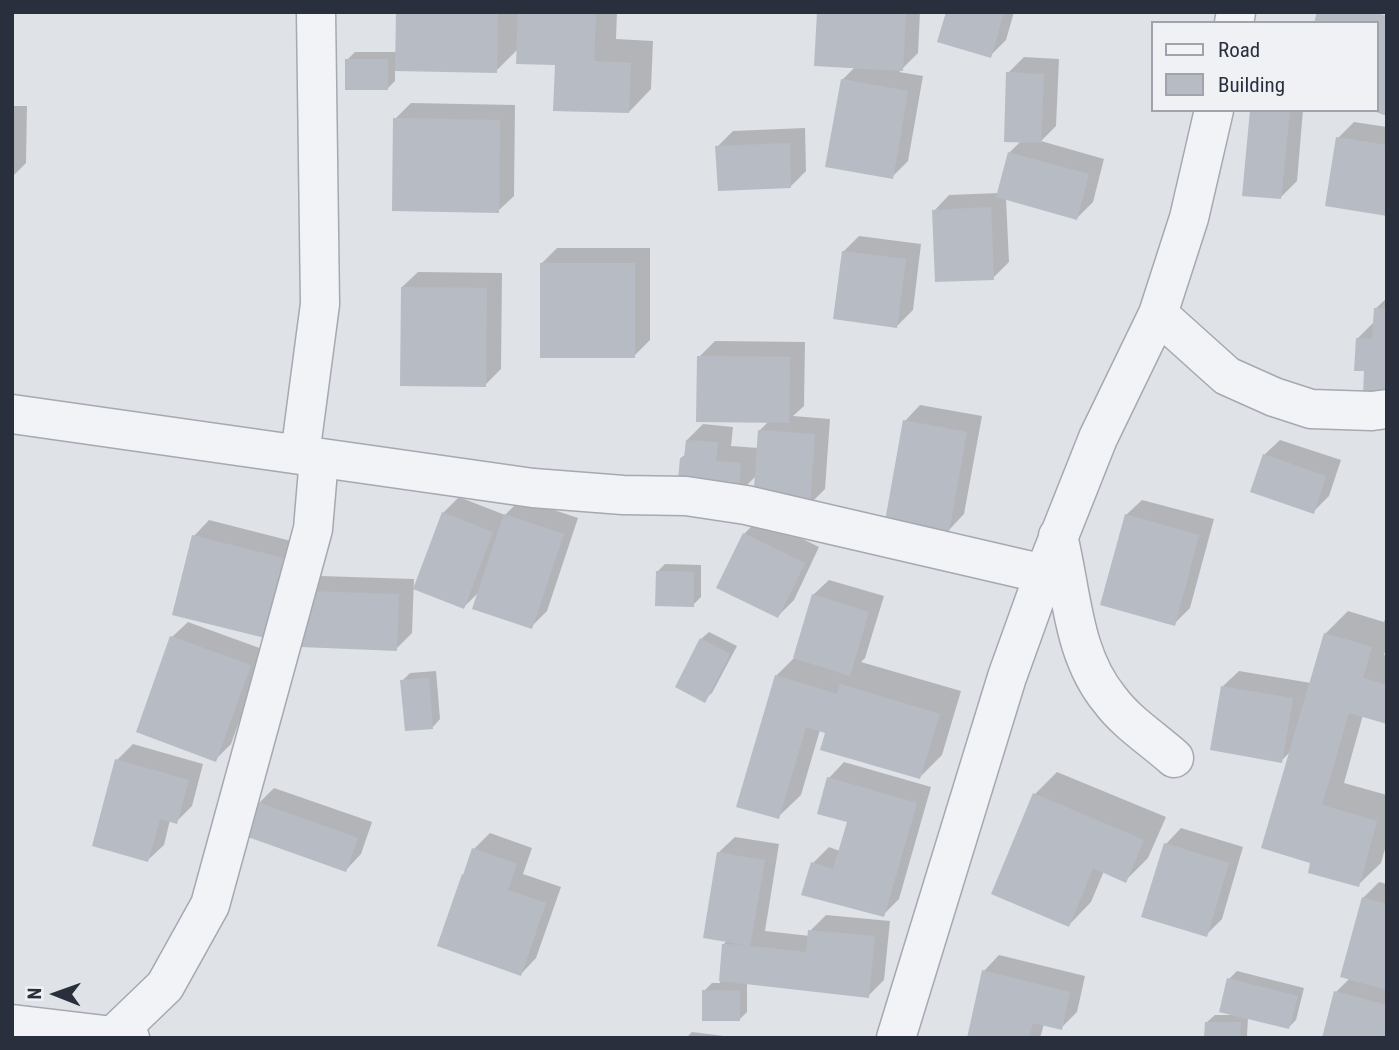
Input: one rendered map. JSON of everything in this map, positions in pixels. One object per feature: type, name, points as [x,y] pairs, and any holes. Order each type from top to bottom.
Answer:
[{"type":"street","points":[[12,1024],[121,1037],[165,986],[210,905],[313,529],[309,456],[320,304],[316,12]]},
{"type":"street","points":[[896,1038],[1007,677],[1044,574],[1098,438],[1158,314],[1189,218],[1214,112]]},
{"type":"street","points":[[1158,314],[1227,376],[1274,397],[1311,408],[1372,411],[1387,409]]},
{"type":"street","points":[[12,414],[533,488],[599,494],[686,496],[767,510],[1044,574]]},
{"type":"street","points":[[1059,536],[1073,616],[1099,683],[1123,714],[1174,758]]},
{"type":"building","points":[[396,12],[498,12],[497,73],[395,71]]},
{"type":"building","points":[[518,12],[596,12],[594,61],[631,63],[629,113],[553,111],[555,65],[516,64]]},
{"type":"building","points":[[817,12],[906,12],[903,71],[814,66]]},
{"type":"building","points":[[946,12],[1004,12],[991,58],[937,42]]},
{"type":"building","points":[[1317,12],[1374,12],[1387,16],[1387,116],[1376,112],[1378,21],[1315,21]]},
{"type":"building","points":[[345,59],[388,59],[388,90],[345,90]]},
{"type":"building","points":[[1006,72],[1044,74],[1041,143],[1004,142]]},
{"type":"building","points":[[841,79],[908,91],[893,179],[825,167]]},
{"type":"building","points":[[1250,112],[1290,112],[1281,199],[1242,196]]},
{"type":"building","points":[[393,118],[500,120],[499,213],[392,211]]},
{"type":"building","points":[[1336,137],[1387,145],[1387,216],[1325,206]]},
{"type":"building","points":[[790,143],[791,188],[718,191],[715,146]]},
{"type":"building","points":[[1008,152],[1089,174],[1077,220],[996,197]]},
{"type":"building","points":[[991,207],[994,280],[935,282],[932,210]]},
{"type":"building","points":[[842,251],[906,259],[897,328],[833,319]]},
{"type":"building","points":[[540,263],[635,263],[635,358],[540,358]]},
{"type":"building","points":[[401,287],[487,288],[486,387],[400,386]]},
{"type":"building","points":[[1374,308],[1387,309],[1387,395],[1363,394],[1364,371],[1354,371],[1356,338],[1372,339]]},
{"type":"building","points":[[697,356],[790,357],[789,423],[696,422]]},
{"type":"building","points":[[903,420],[967,432],[949,532],[885,521]]},
{"type":"building","points":[[758,430],[815,434],[810,507],[753,502]]},
{"type":"building","points":[[686,440],[718,442],[716,461],[741,463],[738,496],[677,490],[680,458],[684,458]]},
{"type":"building","points":[[1263,454],[1326,476],[1314,514],[1250,492]]},
{"type":"building","points":[[442,512],[493,532],[464,609],[413,589]]},
{"type":"building","points":[[504,514],[564,534],[532,629],[472,609]]},
{"type":"building","points":[[1125,514],[1199,535],[1175,626],[1100,605]]},
{"type":"building","points":[[743,533],[805,563],[778,618],[716,588]]},
{"type":"building","points":[[192,535],[292,560],[273,640],[172,615]]},
{"type":"building","points":[[656,571],[694,572],[694,607],[655,606]]},
{"type":"building","points":[[304,591],[399,594],[397,651],[301,647]]},
{"type":"building","points":[[812,594],[869,612],[850,676],[793,658]]},
{"type":"building","points":[[1324,633],[1372,647],[1363,678],[1387,685],[1387,724],[1349,713],[1322,805],[1377,821],[1359,887],[1308,873],[1310,863],[1261,848]]},
{"type":"building","points":[[170,636],[251,665],[216,762],[136,732]]},
{"type":"building","points":[[700,638],[730,654],[705,703],[675,687]]},
{"type":"building","points":[[775,675],[837,694],[840,684],[940,714],[920,779],[820,750],[825,733],[806,727],[779,819],[736,807]]},
{"type":"building","points":[[429,678],[433,729],[405,731],[400,680]]},
{"type":"building","points":[[1221,686],[1293,698],[1282,763],[1210,750]]},
{"type":"building","points":[[115,759],[189,780],[177,824],[160,819],[148,862],[92,846]]},
{"type":"building","points":[[827,777],[917,803],[884,917],[801,895],[811,862],[833,869],[847,822],[817,814]]},
{"type":"building","points":[[1033,793],[1144,840],[1126,883],[1093,868],[1069,927],[991,894]]},
{"type":"building","points":[[257,802],[358,838],[346,872],[245,836]]},
{"type":"building","points":[[1164,843],[1229,863],[1207,937],[1141,917]]},
{"type":"building","points":[[472,848],[517,864],[508,890],[546,903],[521,976],[437,946]]},
{"type":"building","points":[[717,852],[765,860],[750,946],[806,952],[808,930],[875,936],[869,998],[719,981],[722,944],[745,945],[703,938]]},
{"type":"building","points":[[1362,897],[1387,904],[1387,990],[1340,977]]},
{"type":"building","points":[[982,970],[1070,992],[1062,1030],[1033,1023],[1029,1038],[967,1038]]},
{"type":"building","points":[[1227,978],[1298,996],[1289,1029],[1219,1012]]},
{"type":"building","points":[[702,990],[740,991],[740,1021],[702,1021]]},
{"type":"building","points":[[1334,991],[1387,1005],[1387,1038],[1322,1038]]},
{"type":"building","points":[[1205,1022],[1241,1022],[1240,1038],[1204,1038]]}]
